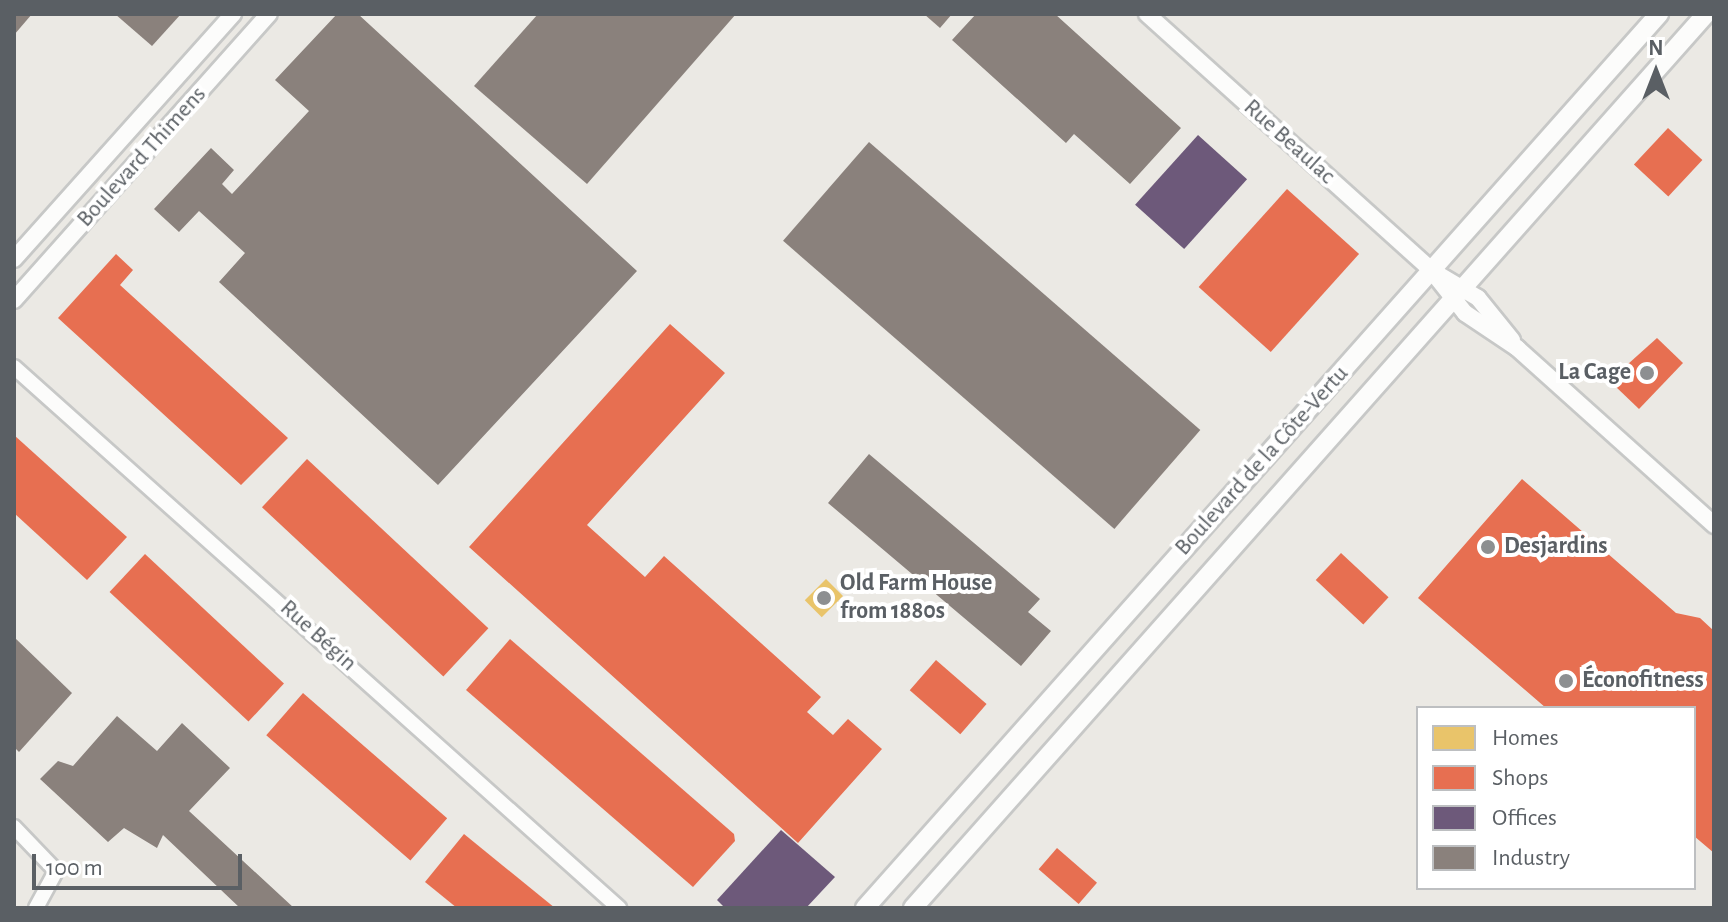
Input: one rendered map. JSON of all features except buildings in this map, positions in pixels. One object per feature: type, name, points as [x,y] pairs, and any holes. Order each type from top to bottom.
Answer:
[{"type":"main road","name":"Boulevard de la Côte-Vertu","points":[[865,908],[1659,14]]},
{"type":"main road","name":"Boulevard de la Côte-Vertu","points":[[913,908],[1706,14]]},
{"type":"street","name":"Boulevard Thimens","points":[[14,259],[233,14]]},
{"type":"street","name":"Boulevard Thimens","points":[[14,300],[269,14]]},
{"type":"street","name":"Rue Beaulac","points":[[1147,14],[1714,525]]},
{"type":"street","points":[[211,39],[231,57]]},
{"type":"street","points":[[87,177],[108,195]]},
{"type":"street","name":"Rue Bégin","points":[[14,367],[619,908]]},
{"type":"street","points":[[14,827],[56,875],[36,908]]},
{"type":"place","name":"La Cage","points":[[1647,373]]},
{"type":"place","name":"Desjardins","points":[[1488,547]]},
{"type":"place","name":"Old Farm House from 1880s","points":[[824,598]]},
{"type":"place","name":"Éconofitness","points":[[1566,681]]}]
